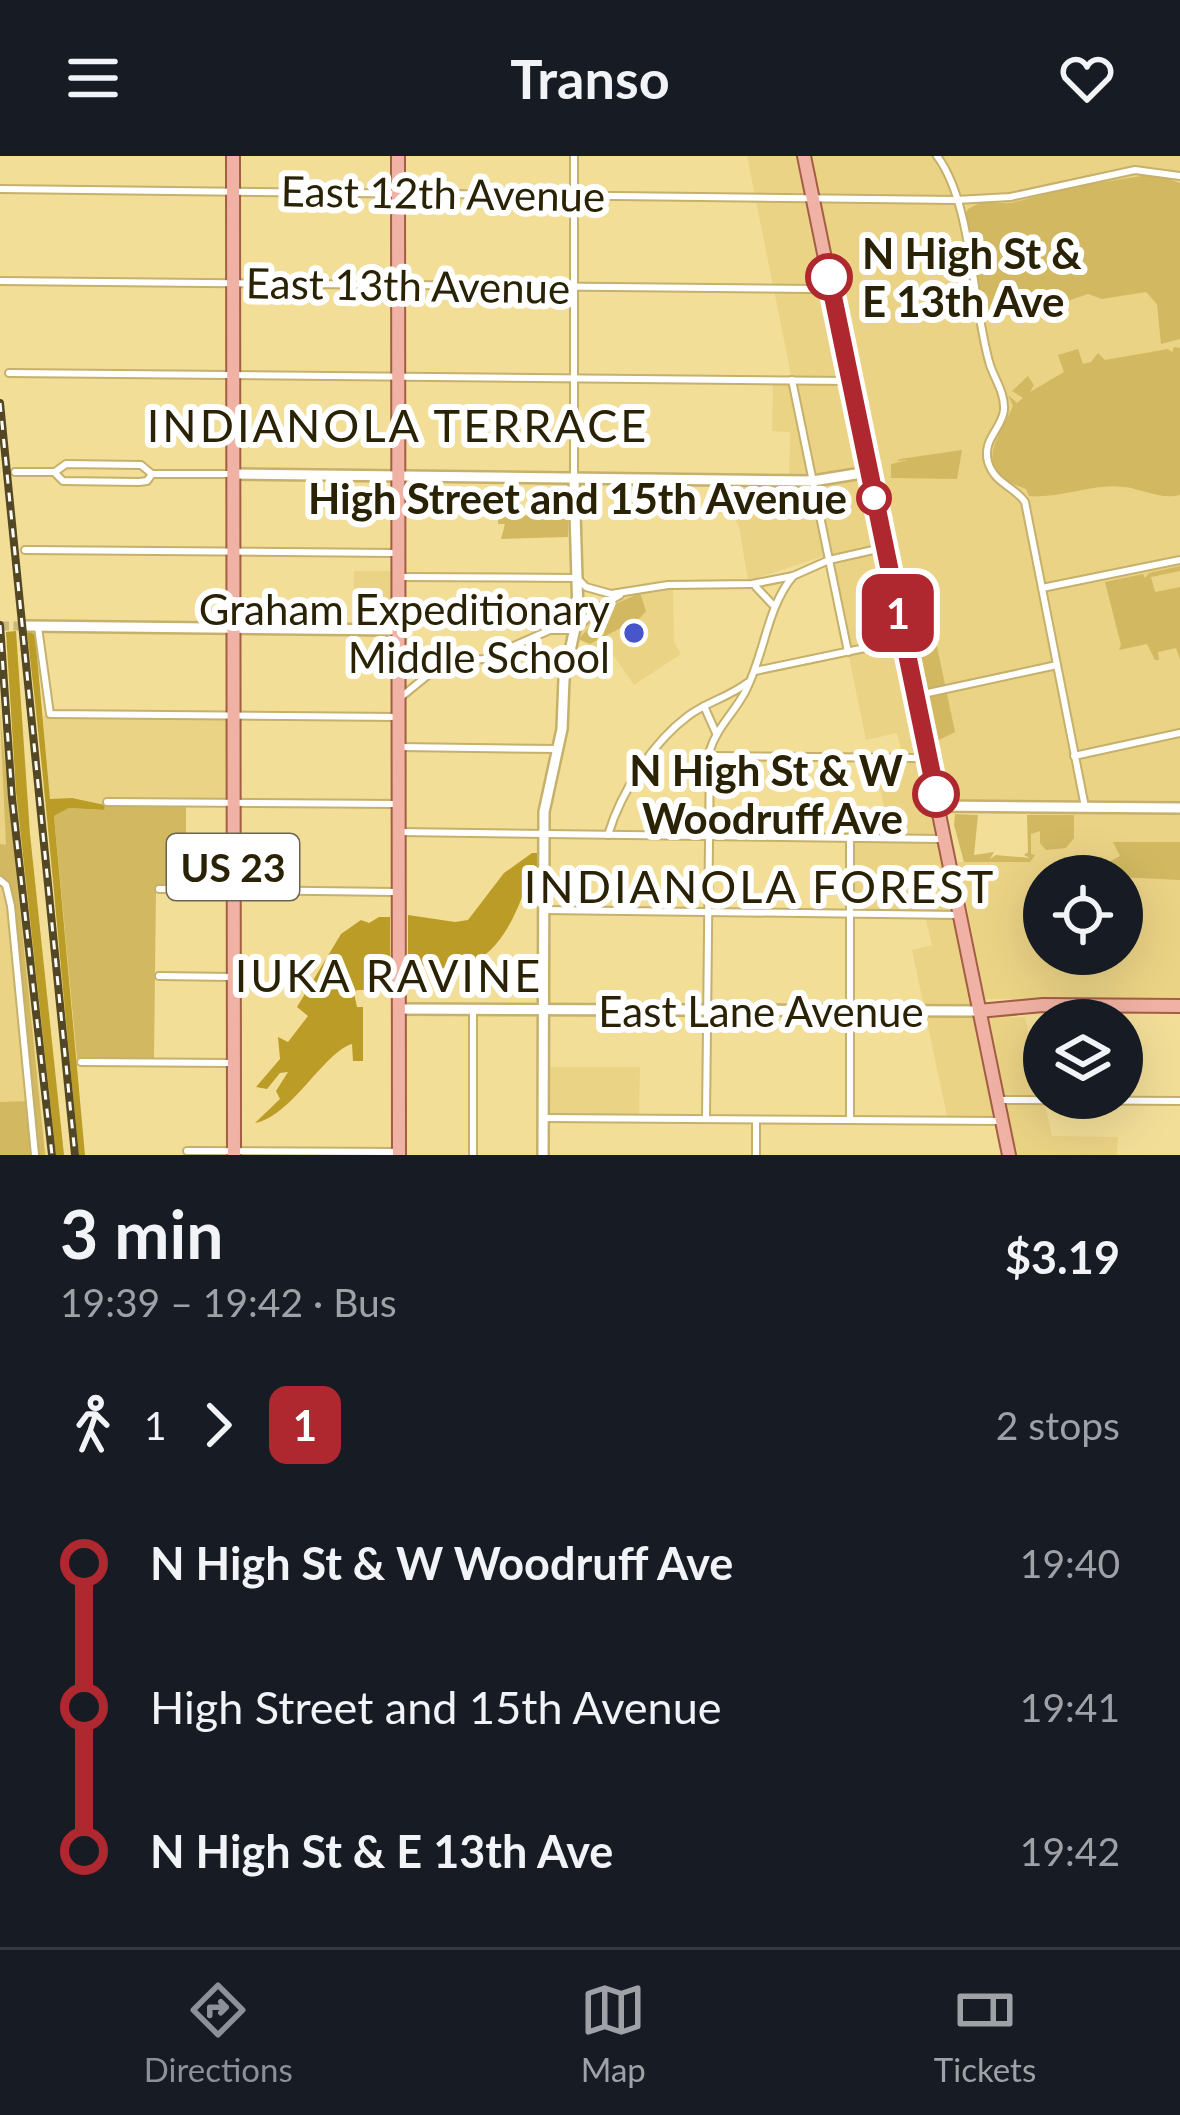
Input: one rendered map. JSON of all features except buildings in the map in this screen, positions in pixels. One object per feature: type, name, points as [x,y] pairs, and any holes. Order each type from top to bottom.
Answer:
[{"type":"main road","name":"US 23","points":[[232,156],[234,1152]]},
{"type":"main road","points":[[398,156],[399,1153]]},
{"type":"main road","points":[[804,156],[914,695],[921,753],[939,806],[1009,1155]]},
{"type":"main road","points":[[979,1011],[1037,1005],[1180,1006]]},
{"type":"street","points":[[543,1155],[546,794],[576,630],[578,578],[574,156]]},
{"type":"street","points":[[937,156],[950,176],[989,361],[1004,406],[988,442],[987,459],[996,477],[1024,499],[1085,807]]},
{"type":"street","name":"East 12th Avenue","points":[[0,189],[956,200],[1010,197],[1132,170],[1180,176]]},
{"type":"street","name":"East 13th Avenue","points":[[0,281],[815,289]]},
{"type":"street","points":[[9,373],[850,381]]},
{"type":"street","points":[[792,380],[848,652]]},
{"type":"street","points":[[15,472],[55,472],[66,464],[140,465],[152,473],[813,481],[868,472]]},
{"type":"street","points":[[55,472],[68,482],[140,482],[152,473]]},
{"type":"street","points":[[399,577],[578,578],[598,592],[624,593],[668,585],[752,584],[884,548]]},
{"type":"street","points":[[25,550],[399,553]]},
{"type":"street","points":[[1042,588],[1180,560]]},
{"type":"street","points":[[706,1119],[709,756],[716,733],[753,675],[773,605],[793,576]]},
{"type":"street","points":[[752,584],[773,605]]},
{"type":"street","points":[[399,699],[444,662],[484,659],[550,630],[576,630],[608,600],[624,593]]},
{"type":"street","points":[[398,629],[33,626],[50,714],[398,717]]},
{"type":"street","points":[[608,835],[620,804],[647,761],[681,722],[704,706],[730,695],[753,675],[903,640]]},
{"type":"street","points":[[914,695],[1057,665]]},
{"type":"street","points":[[704,706],[716,733]]},
{"type":"street","points":[[1074,756],[1180,733]]},
{"type":"street","points":[[399,747],[557,748]]},
{"type":"street","points":[[709,756],[873,758],[921,753]]},
{"type":"street","points":[[106,802],[399,804]]},
{"type":"street","points":[[939,806],[1180,808]]},
{"type":"street","points":[[399,832],[544,839],[608,835],[945,838]]},
{"type":"street","points":[[850,838],[850,1120]]},
{"type":"street","points":[[0,880],[11,906],[35,1155]]},
{"type":"street","points":[[159,889],[399,892]]},
{"type":"street","points":[[544,910],[960,915]]},
{"type":"street","points":[[159,976],[232,977]]},
{"type":"street","name":"East Lane Avenue","points":[[399,1009],[979,1011]]},
{"type":"street","points":[[473,1010],[473,1155]]},
{"type":"street","points":[[81,1062],[232,1064]]},
{"type":"street","points":[[998,1100],[1180,1101]]},
{"type":"street","points":[[543,1118],[1002,1121]]},
{"type":"street","points":[[756,1120],[756,1155]]},
{"type":"street","points":[[187,1151],[399,1153]]},
{"type":"shaded area","points":[[747,156],[1180,156],[1180,1000],[985,999],[958,862],[1023,862],[1023,975],[1143,975],[1143,855],[1029,855],[1030,802],[944,799],[909,639],[928,786],[975,1018],[1023,1017],[1023,1119],[1048,1119],[1052,1136],[1118,1137],[1117,1155],[1009,1155],[1002,1122],[948,1121],[912,950],[932,945],[925,916],[849,914],[851,837],[890,838],[874,757],[903,757],[897,733],[866,740],[829,560],[824,556],[748,581],[739,526],[729,510],[729,483],[789,483],[790,432],[772,431],[773,378],[791,375]]},
{"type":"shaded area","points":[[1154,174],[1180,183],[1180,339],[1161,344],[1157,304],[1146,292],[1102,299],[1088,294],[1041,310],[983,306],[964,217],[968,209],[979,203],[1011,203]]},
{"type":"shaded area","points":[[1180,348],[1180,495],[1112,486],[1029,496],[1026,489],[998,473],[992,454],[1013,406],[1008,395],[1017,403],[1023,398],[1012,391],[1028,376],[1034,385],[1030,392],[1064,372],[1058,355],[1078,349],[1083,364],[1098,353],[1105,360],[1172,352]]},
{"type":"shaded area","points":[[962,450],[957,479],[891,478],[891,464],[908,460],[896,461],[900,459]]},
{"type":"shaded area","points":[[498,515],[568,516],[568,537],[501,539],[505,524],[498,524]]},
{"type":"shaded area","points":[[1180,566],[1180,571],[1151,577],[1155,592],[1180,587],[1180,659],[1176,648],[1158,652],[1159,660],[1147,644],[1119,650],[1105,582],[1143,574],[1145,578]]},
{"type":"shaded area","points":[[354,571],[400,571],[400,631],[353,631]]},
{"type":"shaded area","points":[[673,587],[674,642],[681,654],[634,685],[614,656],[573,638],[596,609],[624,593]]},
{"type":"shaded area","points":[[640,593],[646,611],[640,618],[590,644],[579,639],[604,609]]},
{"type":"shaded area","points":[[920,627],[935,637],[955,732],[937,741],[915,636]]},
{"type":"shaded area","points":[[16,631],[30,834],[64,1155],[56,1155],[16,792],[6,632]]},
{"type":"shaded area","points":[[27,632],[35,634],[50,799],[105,805],[104,810],[69,808],[54,816],[85,1155],[79,1155]]},
{"type":"shaded area","points":[[0,696],[46,1155],[0,1155]]},
{"type":"shaded area","points":[[0,714],[45,1155],[0,1155],[0,1102],[29,1101],[10,895],[0,880],[0,844],[6,845]]},
{"type":"shaded area","points":[[43,716],[230,717],[233,803],[105,805],[72,798],[50,800]]},
{"type":"shaded area","points":[[186,803],[186,889],[156,889],[154,1059],[77,1059],[54,816],[69,808]]},
{"type":"shaded area","points":[[955,814],[978,815],[974,855],[994,852],[990,859],[996,855],[1023,857],[1023,862],[964,862]]},
{"type":"shaded area","points":[[1027,815],[1074,815],[1074,838],[1066,848],[1046,850],[1040,843],[1040,831],[1031,834],[1031,854],[1035,855],[1024,855],[1028,852]]},
{"type":"shaded area","points":[[1113,842],[1180,842],[1180,880],[1143,878],[1143,855],[1120,855]]},
{"type":"shaded area","points":[[538,853],[538,894],[522,897],[504,933],[481,958],[449,968],[408,961],[408,915],[468,920],[504,873]]},
{"type":"shaded area","points":[[390,917],[390,990],[354,993],[357,1007],[363,1007],[363,1061],[353,1061],[352,1044],[342,1049],[282,1109],[255,1123],[280,1099],[276,1091],[288,1072],[280,1073],[267,1089],[256,1087],[280,1059],[278,1037],[288,1042],[308,1016],[297,1007],[341,934],[361,920],[369,923]]},
{"type":"shaded area","points":[[543,1067],[640,1067],[639,1118],[543,1118]]},
{"type":"tunnel","points":[[0,626],[27,626]]},
{"type":"railway","points":[[0,403],[75,1155]]},
{"type":"railway","points":[[0,625],[12,798],[52,1155]]},
{"type":"bus line","name":"1","points":[[829,277],[936,794]]},
{"type":"place","name":"N High St & E 13th Ave","points":[[829,277]]},
{"type":"place","name":"High Street and 15th Avenue","points":[[874,498]]},
{"type":"place","name":"Graham Expeditionary Middle School","points":[[634,633]]},
{"type":"place","name":"N High St & W Woodruff Ave","points":[[936,794]]},
{"type":"district","name":"INDIANOLA TERRACE","points":[[398,425]]},
{"type":"district","name":"INDIANOLA FOREST","points":[[760,886]]},
{"type":"district","name":"IUKA RAVINE","points":[[389,975]]}]
